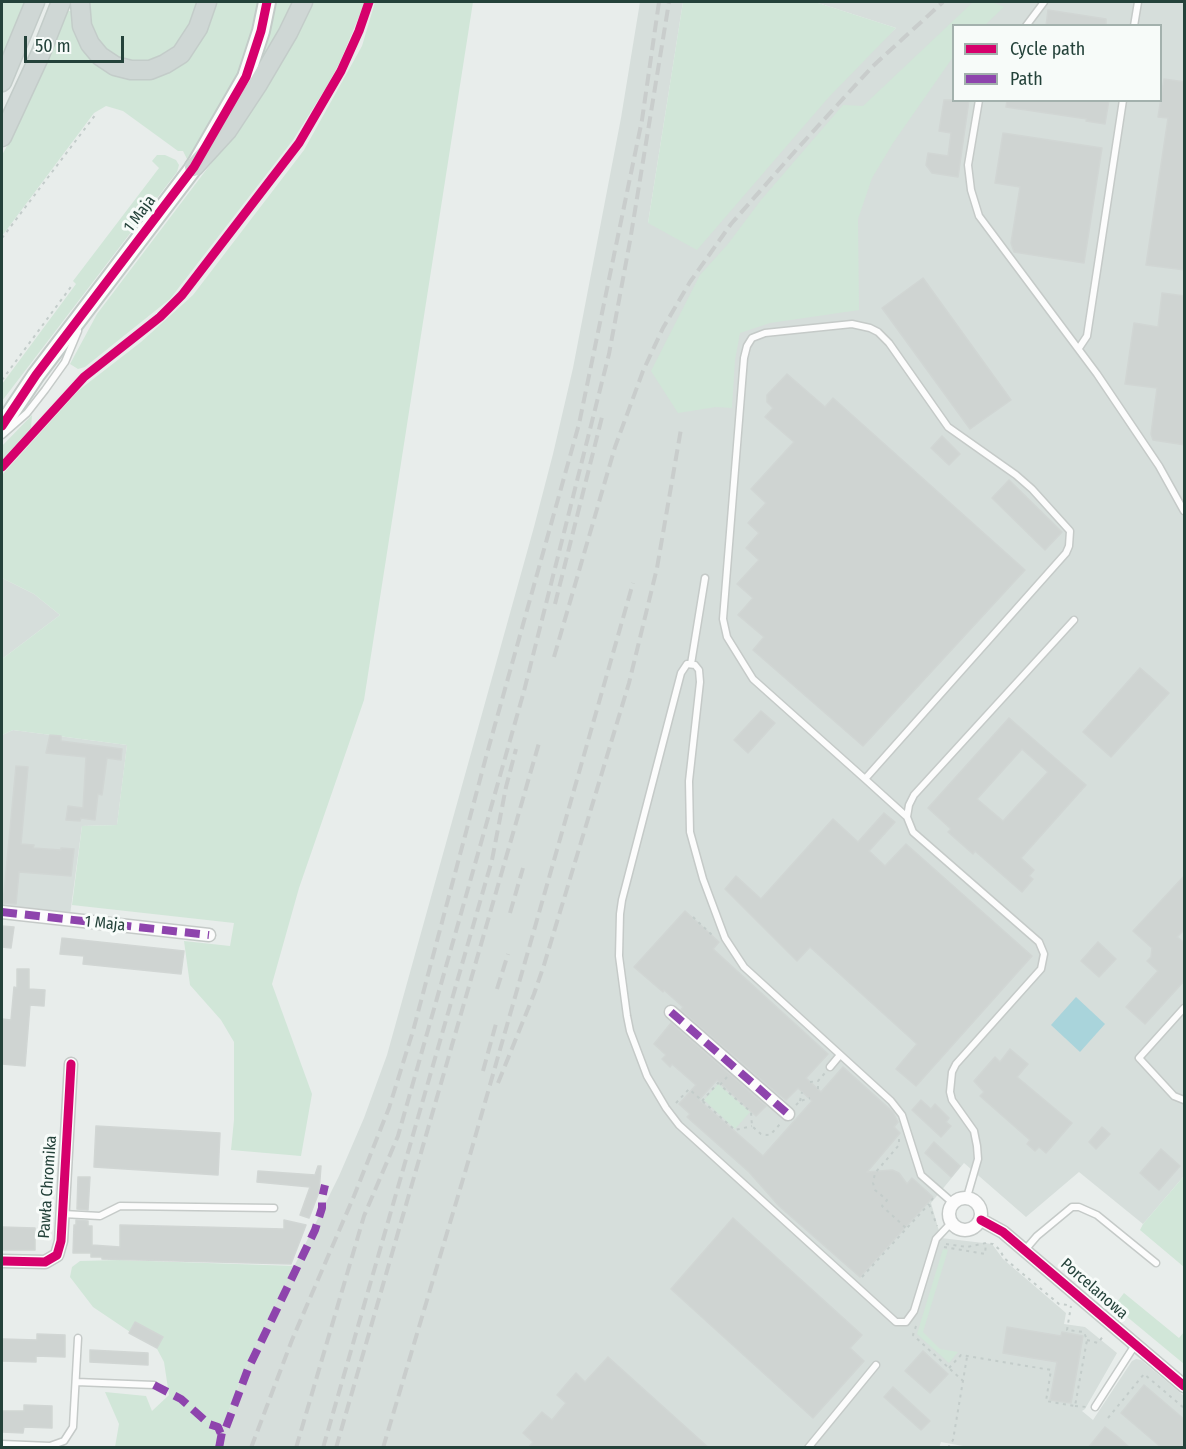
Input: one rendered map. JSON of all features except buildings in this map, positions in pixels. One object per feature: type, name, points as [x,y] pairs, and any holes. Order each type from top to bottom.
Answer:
[{"type":"main road","points":[[2,82],[36,2]]},
{"type":"main road","points":[[2,136],[40,55],[61,2]]},
{"type":"main road","points":[[80,2],[82,26],[90,44],[100,56],[115,66],[150,70],[181,54],[195,34],[207,2]]},
{"type":"main road","points":[[194,167],[227,131],[288,33],[303,2]]},
{"type":"street","name":"1 Maja","points":[[2,426],[12,405],[194,167],[246,77],[261,32],[267,2]]},
{"type":"street","name":"1 Maja","points":[[2,912],[209,935]]},
{"type":"street","points":[[672,1012],[788,1114]]},
{"type":"street","name":"Pawła Chromika","points":[[2,1261],[45,1262],[57,1255],[61,1241],[63,1214],[71,1064]]},
{"type":"street","points":[[966,1197],[949,1200],[951,1222],[957,1228],[968,1230],[981,1220]]},
{"type":"street","name":"Porcelanowa","points":[[966,1197],[972,1198],[979,1205],[981,1220],[1003,1232],[1185,1386]]},
{"type":"lane","points":[[1028,24],[1044,2]]},
{"type":"lane","points":[[1134,24],[1138,2]]},
{"type":"lane","points":[[979,102],[968,165],[971,190],[979,216],[1079,348],[1160,466],[1185,511]]},
{"type":"lane","points":[[1079,348],[1087,336],[1123,102]]},
{"type":"lane","points":[[2,435],[27,414],[65,362],[86,309]]},
{"type":"lane","points":[[865,779],[1060,561],[1069,546],[1070,531],[1032,489],[948,428],[889,343],[878,332],[852,324],[765,333],[752,338],[744,358],[724,627],[730,645],[753,679],[865,779],[908,817]]},
{"type":"lane","points":[[691,663],[705,578]]},
{"type":"lane","points":[[966,1197],[978,1159],[977,1146],[974,1131],[952,1100],[950,1092],[952,1072],[956,1064],[1041,969],[1044,954],[1039,942],[914,832],[908,817],[909,805],[914,795],[1074,620]]},
{"type":"lane","points":[[691,663],[699,670],[700,682],[689,781],[690,832],[703,879],[725,938],[744,967],[891,1101],[902,1115],[921,1175],[949,1200]]},
{"type":"lane","points":[[691,663],[687,664],[681,673],[620,914],[618,942],[624,998],[630,1031],[647,1076],[679,1125],[896,1322],[906,1322],[914,1311],[936,1239],[951,1222]]},
{"type":"lane","points":[[1185,1008],[1139,1058],[1174,1096],[1185,1100]]},
{"type":"lane","points":[[830,1067],[840,1055]]},
{"type":"lane","points":[[63,1214],[100,1216],[120,1206],[274,1208]]},
{"type":"lane","points":[[1025,1250],[1071,1207],[1079,1207],[1096,1215],[1156,1263]]},
{"type":"lane","points":[[2,1444],[50,1446],[64,1441],[73,1427],[78,1338]]},
{"type":"lane","points":[[1091,1407],[1136,1345]]},
{"type":"lane","points":[[808,1448],[876,1365]]},
{"type":"lane","points":[[76,1382],[154,1385]]},
{"type":"path","points":[[2,238],[96,114]]},
{"type":"path","points":[[2,380],[73,284]]},
{"type":"path","points":[[818,1089],[818,1081],[830,1067]]},
{"type":"path","points":[[702,1101],[736,1068]]},
{"type":"path","points":[[810,1082],[818,1081]]},
{"type":"path","points":[[720,1085],[751,1112],[752,1126],[761,1134],[771,1134],[788,1114]]},
{"type":"path","points":[[676,1110],[676,1101],[689,1089],[735,1130],[752,1126]]},
{"type":"path","points":[[800,1101],[802,1092]]},
{"type":"path","points":[[901,1136],[898,1141],[899,1145],[875,1173],[873,1183],[875,1190],[887,1200],[882,1206],[906,1228]]},
{"type":"path","points":[[860,1278],[928,1204]]},
{"type":"path","points":[[941,1247],[943,1243],[968,1247],[986,1243],[993,1244],[1004,1258],[1059,1304],[1077,1306]]},
{"type":"path","points":[[946,1248],[985,1254],[986,1243]]},
{"type":"path","points":[[1070,1308],[1066,1330],[1084,1332],[1087,1340],[1075,1406]]},
{"type":"path","points":[[917,1324],[913,1335],[963,1381]]},
{"type":"path","points":[[1087,1340],[1098,1342],[1106,1334]]},
{"type":"path","points":[[949,1368],[961,1355],[1051,1370],[1046,1401],[1084,1408],[1091,1407]]},
{"type":"path","points":[[948,1448],[953,1440],[967,1356]]},
{"type":"path","points":[[1108,1418],[1144,1374],[1185,1408]]},
{"type":"shaded area","points":[[640,2],[683,2],[648,223],[716,189],[896,28],[815,2],[1184,2],[1184,1176],[1143,1224],[1079,1172],[1026,1217],[964,1163],[931,1203],[941,1238],[992,1244],[1003,1259],[1066,1313],[1064,1324],[1085,1327],[1117,1353],[1082,1411],[1093,1420],[1132,1361],[1141,1360],[1184,1396],[1184,1447],[974,1448],[941,1442],[939,1448],[214,1448],[266,1323],[339,1176],[364,1118],[387,1055],[534,527],[573,368],[621,118]]},
{"type":"shaded area","points":[[2,578],[34,594],[60,615],[2,659]]},
{"type":"shaded area","points":[[13,730],[127,745],[117,825],[82,826],[70,915],[2,907],[2,735]]},
{"type":"green space","points":[[2,2],[26,2],[2,60]]},
{"type":"green space","points":[[86,2],[200,2],[194,18],[170,55],[145,63],[124,62],[99,44],[89,25]]},
{"type":"green space","points":[[214,2],[259,2],[245,55],[231,90],[189,163],[183,151],[178,151],[123,111],[106,106],[94,113],[2,236],[2,155],[48,59],[67,11],[72,11],[86,50],[153,77]]},
{"type":"green space","points":[[275,2],[293,2],[261,63],[260,61]]},
{"type":"green space","points":[[311,2],[365,2],[340,62],[293,140],[170,299],[85,367],[78,369],[70,364],[97,314],[222,149]]},
{"type":"green space","points":[[375,2],[473,2],[364,700],[299,888],[272,984],[312,1094],[301,1156],[231,1150],[234,1120],[234,1042],[221,1020],[190,985],[184,941],[230,946],[234,923],[72,905],[82,826],[117,825],[127,745],[13,730],[2,735],[2,659],[60,615],[34,594],[2,578],[2,475],[79,390],[141,342],[193,295],[304,150],[362,46]]},
{"type":"green space","points":[[683,2],[815,2],[896,28],[828,98],[697,250],[648,223]]},
{"type":"green space","points":[[973,2],[992,2],[1004,7],[986,24],[952,24],[952,58],[893,143],[872,178],[858,219],[859,310],[770,323],[740,333],[735,360],[732,408],[716,407],[678,413],[651,371],[700,275],[843,105],[863,106]]},
{"type":"green space","points":[[157,155],[165,155],[176,160],[179,165],[177,172],[2,401],[2,384],[76,284],[73,281],[159,168],[152,161]]},
{"type":"green space","points":[[32,415],[31,428],[2,460],[2,446]]},
{"type":"green space","points":[[718,1084],[750,1112],[735,1129],[704,1100]]},
{"type":"green space","points":[[1184,1176],[1184,1267],[1140,1230]]},
{"type":"green space","points":[[943,1249],[948,1250],[923,1332],[940,1349],[958,1352],[949,1363],[917,1334]]},
{"type":"green space","points":[[119,1260],[295,1266],[266,1323],[214,1448],[115,1447],[119,1424],[105,1392],[146,1396],[152,1411],[169,1395],[164,1362],[155,1345],[136,1336],[93,1307],[70,1277],[72,1267],[80,1261]]},
{"type":"green space","points":[[1124,1293],[1179,1338],[1184,1332],[1184,1364],[1114,1306]]},
{"type":"water","points":[[1076,997],[1105,1024],[1080,1052],[1051,1025]]},
{"type":"railway","points":[[251,1448],[292,1340],[389,1108],[413,1031],[486,757],[579,424],[642,120],[659,2]]},
{"type":"railway","points":[[296,1448],[364,1216],[398,1136],[524,691],[609,354],[669,2]]},
{"type":"railway","points":[[554,657],[615,447],[643,371],[663,328],[690,282],[731,224],[797,149],[873,66],[943,2]]},
{"type":"railway","points":[[555,604],[602,417]]},
{"type":"railway","points":[[498,1083],[544,965],[629,683],[657,568],[681,429]]},
{"type":"railway","points":[[383,1448],[466,1169],[633,583]]},
{"type":"railway","points":[[336,1448],[539,743]]},
{"type":"railway","points":[[323,1448],[492,860],[516,749]]},
{"type":"railway","points":[[510,913],[523,868]]},
{"type":"railway","points":[[497,989],[508,954]]},
{"type":"railway","points":[[483,1071],[497,1020]]},
{"type":"marked path","points":[[2,912],[209,935]]},
{"type":"marked path","points":[[671,1012],[788,1114]]},
{"type":"marked path","points":[[219,1448],[222,1432],[225,1430],[248,1369],[315,1230],[322,1208],[325,1185]]},
{"type":"marked path","points":[[154,1385],[181,1399],[209,1424],[218,1427],[223,1439]]},
{"type":"cycle path","points":[[2,426],[36,375],[194,167],[246,77],[261,31],[267,2]]},
{"type":"cycle path","points":[[2,467],[84,377],[160,317],[182,295],[299,143],[341,71],[369,2]]},
{"type":"cycle path","points":[[2,1261],[45,1262],[57,1255],[61,1241],[71,1064]]},
{"type":"cycle path","points":[[981,1220],[1003,1232],[1184,1386]]}]
